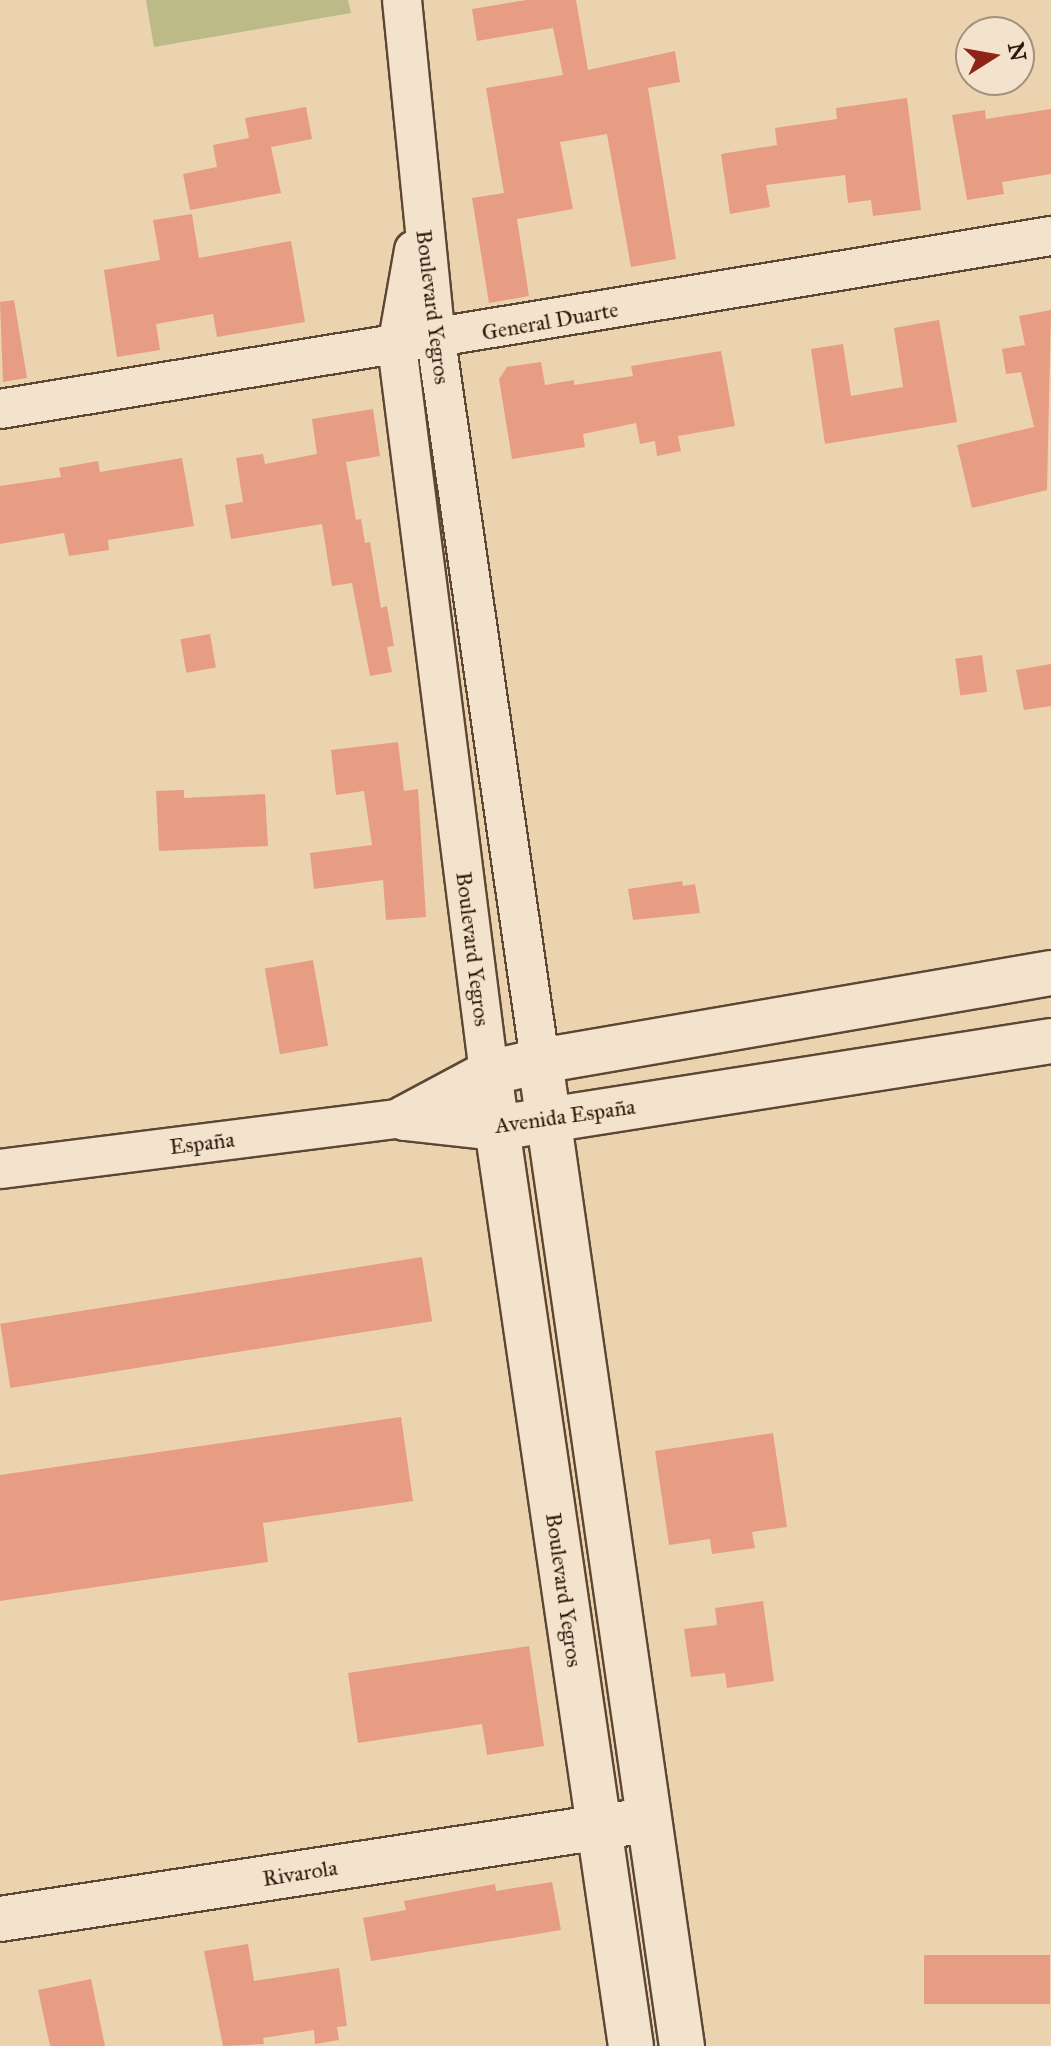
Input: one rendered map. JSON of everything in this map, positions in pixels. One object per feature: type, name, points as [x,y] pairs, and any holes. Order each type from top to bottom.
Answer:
[{"type":"street","points":[[402,0],[421,212]]},
{"type":"street","name":"Boulevard Yegros","points":[[421,212],[436,340],[682,2046]]},
{"type":"street","name":"Boulevard Yegros","points":[[421,212],[397,346],[489,1073],[631,2046]]},
{"type":"street","name":"General Duarte","points":[[0,409],[436,340],[1051,236]]},
{"type":"street","points":[[405,1118],[489,1073],[540,1061],[1051,973]]},
{"type":"street","name":"Avenida España","points":[[405,1118],[497,1128],[1051,1041]]},
{"type":"street","name":"España","points":[[0,1169],[405,1118]]},
{"type":"street","name":"Rivarola","points":[[0,1919],[649,1819]]},
{"type":"shaded area","points":[[146,0],[348,0],[351,13],[154,47]]},
{"type":"building","points":[[526,0],[576,0],[588,70],[675,51],[680,82],[648,88],[676,259],[631,267],[607,134],[560,142],[573,209],[517,219],[529,296],[489,303],[472,198],[504,193],[486,88],[563,75],[553,28],[477,41],[472,9]]},
{"type":"building","points":[[907,98],[921,210],[873,216],[871,200],[848,203],[845,175],[766,185],[770,207],[730,214],[721,154],[777,145],[775,128],[837,119],[836,108]]},
{"type":"building","points":[[306,107],[312,139],[271,147],[281,193],[190,210],[183,174],[217,167],[213,145],[249,138],[245,118]]},
{"type":"building","points":[[1051,109],[1051,174],[1002,182],[1004,194],[967,200],[952,115],[985,110],[986,119]]},
{"type":"building","points":[[192,214],[199,258],[291,241],[305,322],[217,337],[213,314],[156,324],[160,350],[117,357],[104,270],[160,260],[153,220]]},
{"type":"building","points":[[14,300],[27,378],[3,382],[0,302]]},
{"type":"building","points":[[1051,310],[1047,490],[972,508],[957,445],[1034,427],[1021,372],[1006,374],[1002,349],[1025,345],[1019,316]]},
{"type":"building","points":[[939,320],[957,422],[825,444],[811,349],[843,344],[851,396],[903,387],[894,328]]},
{"type":"building","points":[[721,351],[735,426],[678,436],[681,451],[657,456],[655,441],[640,444],[636,423],[583,434],[585,447],[512,459],[499,379],[507,367],[541,362],[545,385],[574,380],[574,385],[633,376],[631,366]]},
{"type":"building","points":[[373,409],[380,456],[346,462],[356,520],[361,519],[365,543],[370,542],[381,608],[387,606],[394,646],[387,647],[392,672],[370,676],[352,583],[332,586],[322,524],[231,539],[225,505],[243,502],[236,458],[263,454],[265,464],[317,454],[312,419]]},
{"type":"building","points":[[182,458],[194,526],[108,540],[109,550],[69,556],[64,533],[0,544],[0,486],[61,477],[59,468],[98,461],[100,472]]},
{"type":"building","points":[[210,634],[216,667],[186,673],[180,639]]},
{"type":"building","points":[[982,655],[987,692],[960,695],[955,659]]},
{"type":"building","points":[[1051,664],[1051,706],[1024,710],[1016,670]]},
{"type":"building","points":[[398,742],[404,791],[418,789],[426,917],[386,920],[383,880],[314,889],[310,853],[372,845],[364,791],[336,795],[331,750]]},
{"type":"building","points":[[184,790],[184,798],[265,794],[268,846],[159,851],[156,791]]},
{"type":"building","points":[[682,881],[683,886],[695,884],[700,913],[633,920],[628,889]]},
{"type":"building","points":[[313,960],[328,1046],[280,1054],[265,969]]},
{"type":"building","points":[[422,1257],[432,1321],[10,1388],[0,1324]]},
{"type":"building","points":[[401,1417],[413,1501],[263,1523],[268,1562],[0,1601],[0,1475]]},
{"type":"building","points":[[773,1433],[787,1527],[752,1532],[755,1548],[712,1554],[710,1539],[669,1545],[655,1451]]},
{"type":"building","points":[[763,1601],[774,1681],[727,1688],[725,1673],[691,1677],[684,1629],[717,1625],[715,1608]]},
{"type":"building","points":[[529,1646],[544,1746],[487,1755],[482,1724],[358,1743],[348,1673]]},
{"type":"building","points":[[552,1882],[561,1930],[371,1961],[363,1918],[406,1910],[404,1901],[495,1884],[496,1891]]},
{"type":"building","points":[[248,1944],[254,1981],[339,1968],[347,2026],[337,2027],[339,2040],[315,2044],[314,2030],[263,2038],[264,2044],[223,2046],[204,1951]]},
{"type":"building","points":[[924,1955],[1050,1955],[1050,2004],[924,2004]]},
{"type":"building","points":[[91,1979],[105,2046],[50,2046],[38,1990]]}]
